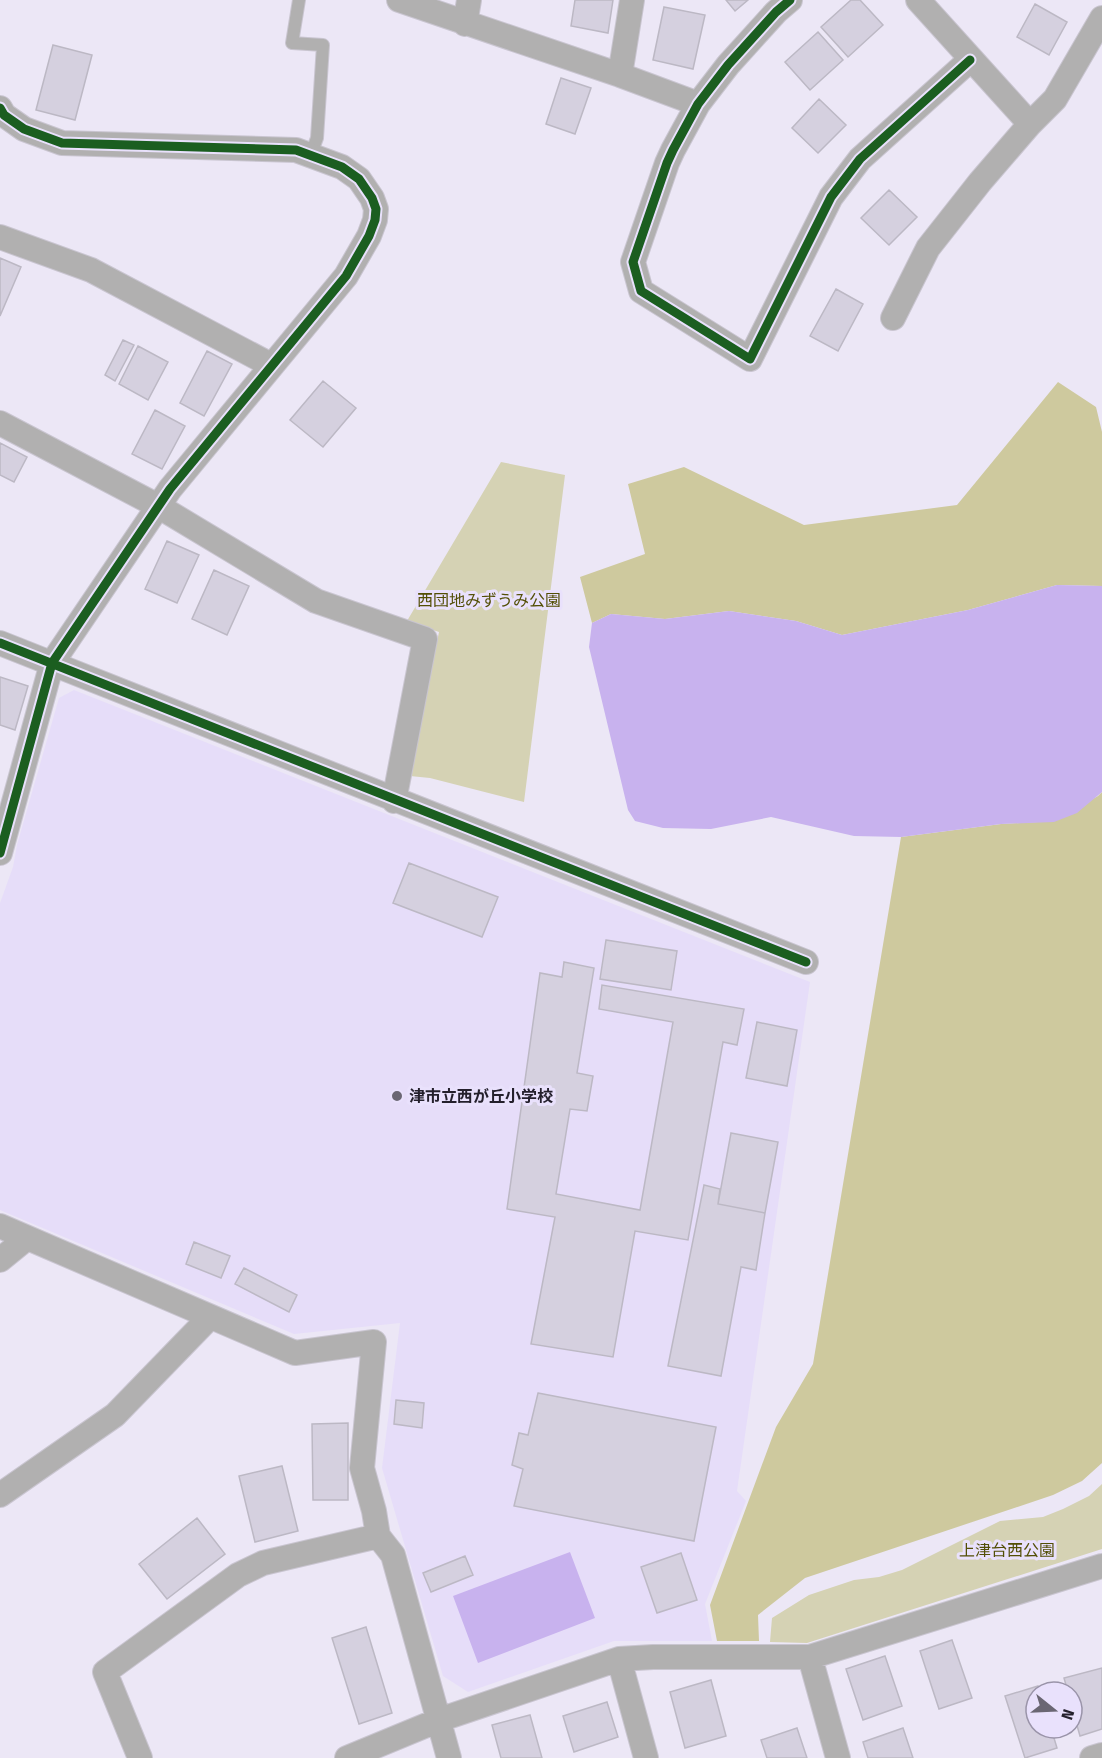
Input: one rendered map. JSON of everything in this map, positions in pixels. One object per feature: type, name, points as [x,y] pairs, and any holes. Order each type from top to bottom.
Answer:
[{"type":"street","points":[[399,0],[698,104]]},
{"type":"street","points":[[465,24],[469,0]]},
{"type":"street","points":[[620,75],[632,0]]},
{"type":"street","points":[[790,0],[776,12],[728,65],[698,104],[667,163],[633,262],[641,291],[750,359],[831,197],[860,159],[970,60]]},
{"type":"street","points":[[918,0],[1030,124]]},
{"type":"street","points":[[893,318],[928,248],[980,182],[1055,99],[1102,18]]},
{"type":"street","points":[[0,108],[4,115],[24,129],[62,143],[296,150],[311,154],[342,167],[358,179],[372,198],[376,209],[369,236],[346,276],[170,489],[52,663],[0,853]]},
{"type":"street","points":[[0,237],[91,270],[271,365]]},
{"type":"street","points":[[0,423],[158,506],[316,602],[425,639],[394,801]]},
{"type":"street","points":[[0,643],[394,801],[806,962]]},
{"type":"street","points":[[0,1226],[295,1353],[374,1342],[362,1468],[374,1510],[378,1536],[393,1555],[450,1758]]},
{"type":"street","points":[[0,1260],[27,1238]]},
{"type":"street","points":[[0,1495],[115,1415],[210,1317]]},
{"type":"street","points":[[140,1758],[105,1672],[238,1575],[263,1563],[378,1536]]},
{"type":"street","points":[[347,1758],[439,1720],[619,1659],[810,1657],[1102,1566]]},
{"type":"street","points":[[810,1657],[838,1758]]},
{"type":"street","points":[[619,1659],[646,1758]]},
{"type":"street","points":[[1092,1758],[1102,1755]]},
{"type":"lane","points":[[299,0],[292,43],[323,45],[317,138],[311,154]]},
{"type":"shaded area","points":[[1058,382],[1096,407],[1102,432],[1102,586],[1057,585],[968,610],[842,635],[796,621],[729,611],[665,619],[611,614],[592,623],[580,577],[645,554],[628,484],[684,467],[804,525],[957,505]]},
{"type":"shaded area","points":[[1057,585],[1102,586],[1102,792],[1077,813],[1054,822],[1001,824],[901,837],[854,836],[771,817],[711,829],[663,828],[635,821],[628,810],[589,647],[592,623],[611,614],[665,619],[729,611],[796,621],[842,635],[968,610]]},
{"type":"shaded area","name":"津市立西が丘小学校","points":[[74,690],[810,982],[737,1491],[746,1501],[705,1604],[712,1641],[614,1641],[468,1692],[443,1676],[382,1468],[400,1323],[294,1334],[0,1210],[0,903],[13,867],[17,845],[59,698]]},
{"type":"shaded area","points":[[1102,792],[1102,1463],[1082,1481],[1053,1495],[805,1578],[758,1615],[759,1641],[717,1641],[710,1605],[776,1427],[813,1364],[901,837],[1001,824],[1054,821]]},
{"type":"shaded area","points":[[570,1552],[595,1618],[478,1663],[453,1596]]},
{"type":"green space","name":"西団地みずうみ公園","points":[[501,462],[565,475],[524,802],[430,778],[410,776],[439,632],[407,621]]},
{"type":"green space","name":"上津台西公園","points":[[1102,1484],[1102,1549],[807,1643],[770,1642],[772,1618],[809,1595],[854,1580],[879,1577],[902,1570],[1000,1521],[1043,1517],[1089,1496]]},
{"type":"building","points":[[575,0],[613,0],[608,33],[571,26]]},
{"type":"building","points":[[726,0],[748,0],[735,11]]},
{"type":"building","points":[[851,0],[860,0],[883,25],[848,57],[821,27]]},
{"type":"building","points":[[1035,4],[1067,22],[1049,55],[1017,37]]},
{"type":"building","points":[[664,7],[705,15],[693,69],[653,60]]},
{"type":"building","points":[[818,32],[843,60],[810,90],[785,62]]},
{"type":"building","points":[[53,45],[92,55],[75,120],[36,110]]},
{"type":"building","points":[[561,78],[591,88],[575,134],[546,124]]},
{"type":"building","points":[[819,99],[846,125],[818,153],[792,128]]},
{"type":"building","points":[[889,190],[917,217],[889,245],[861,218]]},
{"type":"building","points":[[0,258],[21,267],[0,316]]},
{"type":"building","points":[[836,289],[863,304],[838,351],[810,336]]},
{"type":"building","points":[[123,340],[134,345],[115,381],[105,375]]},
{"type":"building","points":[[138,346],[168,362],[148,400],[119,384]]},
{"type":"building","points":[[207,351],[232,364],[204,416],[180,403]]},
{"type":"building","points":[[323,381],[356,408],[323,447],[290,420]]},
{"type":"building","points":[[155,410],[185,426],[162,469],[132,454]]},
{"type":"building","points":[[0,443],[27,457],[14,482],[0,475]]},
{"type":"building","points":[[167,541],[199,555],[177,603],[145,589]]},
{"type":"building","points":[[214,570],[249,586],[227,635],[192,619]]},
{"type":"building","points":[[0,677],[28,686],[15,730],[0,725]]},
{"type":"building","points":[[409,863],[498,897],[482,937],[393,903]]},
{"type":"building","points":[[606,940],[677,951],[671,990],[600,979]]},
{"type":"building","points":[[564,962],[594,968],[577,1073],[593,1076],[587,1111],[570,1109],[556,1194],[640,1210],[673,1022],[599,1009],[602,985],[744,1009],[737,1045],[723,1042],[688,1240],[635,1231],[613,1357],[531,1344],[555,1217],[507,1209],[540,973],[562,977]]},
{"type":"building","points":[[757,1022],[797,1030],[787,1086],[746,1078]]},
{"type":"building","points":[[731,1133],[778,1142],[765,1213],[718,1204]]},
{"type":"building","points":[[704,1185],[720,1189],[718,1204],[765,1213],[756,1270],[741,1267],[721,1376],[668,1366]]},
{"type":"building","points":[[194,1242],[230,1256],[221,1278],[186,1264]]},
{"type":"building","points":[[244,1268],[297,1295],[289,1312],[235,1284]]},
{"type":"building","points":[[538,1393],[716,1427],[694,1541],[514,1506],[523,1469],[512,1465],[519,1433],[528,1435]]},
{"type":"building","points":[[396,1400],[424,1403],[422,1428],[394,1424]]},
{"type":"building","points":[[348,1423],[348,1500],[313,1500],[312,1424]]},
{"type":"building","points":[[282,1466],[298,1531],[255,1542],[239,1476]]},
{"type":"building","points":[[197,1518],[225,1554],[167,1599],[139,1564]]},
{"type":"building","points":[[681,1553],[697,1600],[657,1613],[641,1567]]},
{"type":"building","points":[[465,1556],[473,1575],[431,1592],[423,1573]]},
{"type":"building","points":[[366,1627],[392,1713],[359,1724],[332,1638]]},
{"type":"building","points":[[952,1640],[972,1698],[939,1709],[920,1651]]},
{"type":"building","points":[[885,1656],[902,1706],[863,1720],[846,1669]]},
{"type":"building","points":[[1102,1668],[1102,1729],[1084,1735],[1084,1680],[1065,1680],[1064,1678]]},
{"type":"building","points":[[711,1680],[726,1736],[685,1748],[670,1692]]},
{"type":"building","points":[[1024,1690],[1024,1740],[1055,1740],[1057,1748],[1025,1758],[1005,1696]]},
{"type":"building","points":[[607,1702],[618,1737],[574,1752],[563,1716]]},
{"type":"building","points":[[530,1715],[542,1758],[501,1758],[492,1725]]},
{"type":"building","points":[[797,1728],[807,1758],[767,1758],[761,1740]]},
{"type":"building","points":[[903,1728],[913,1758],[868,1758],[863,1742]]},
{"type":"cycle path","points":[[790,0],[776,12],[728,65],[698,104],[667,163],[633,262],[641,291],[750,359],[831,197],[860,159],[970,60]]},
{"type":"cycle path","points":[[0,108],[4,115],[24,129],[62,143],[296,150],[342,167],[359,179],[372,198],[376,209],[369,236],[346,276],[170,489],[52,663],[0,853]]},
{"type":"cycle path","points":[[0,643],[806,962]]},
{"type":"place","name":"津市立西が丘小学校","points":[[397,1096]]}]
